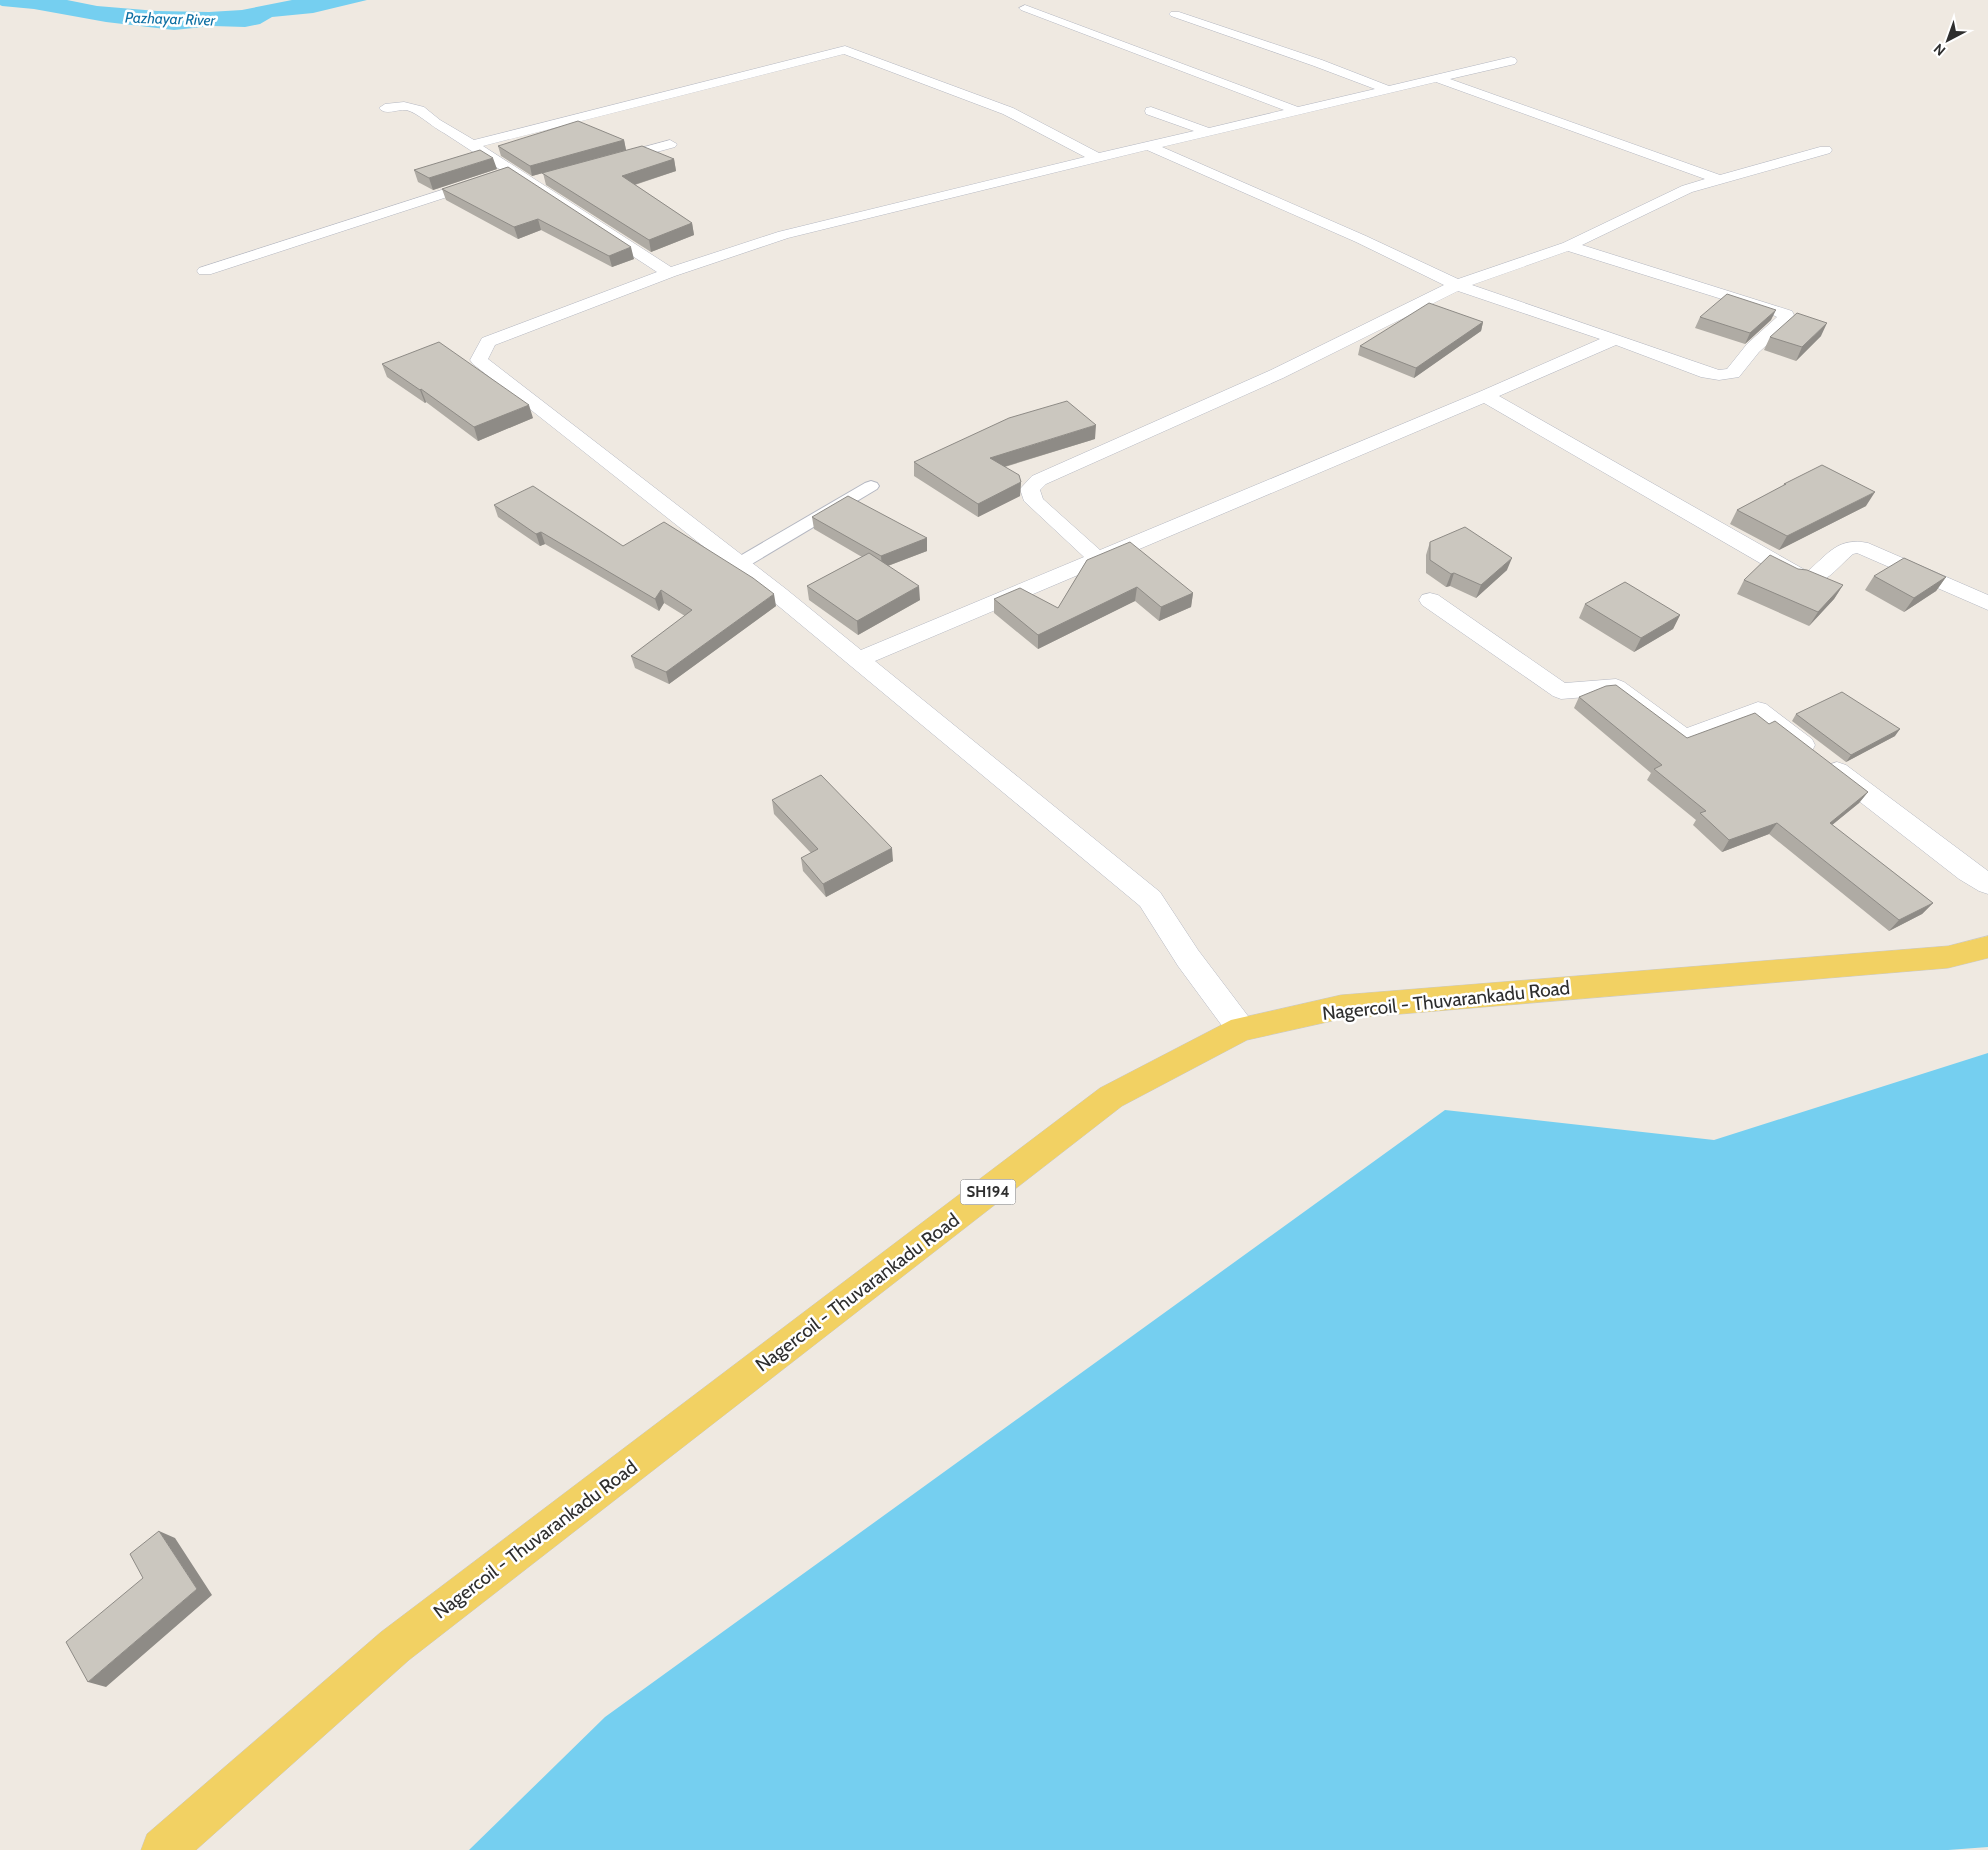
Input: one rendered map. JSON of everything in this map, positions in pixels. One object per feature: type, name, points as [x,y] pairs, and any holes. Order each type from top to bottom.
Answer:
[{"type":"main road","name":"Nagercoil - Thuvarankadu Road","points":[[164,1850],[395,1646],[1103,1103],[1111,1097],[1241,1029],[1341,1007],[1948,957],[1988,947]]},
{"type":"street","points":[[1025,8],[1296,111]]},
{"type":"street","points":[[1175,14],[1318,63],[1388,90]]},
{"type":"street","points":[[471,145],[845,50],[1008,111],[1097,158]]},
{"type":"street","points":[[1241,1029],[1188,958],[1150,899],[739,564],[479,360],[488,342],[669,273],[792,232],[1511,61]]},
{"type":"street","points":[[1435,78],[1717,179]]},
{"type":"street","points":[[385,108],[404,106],[419,110],[435,124],[449,130],[532,182],[669,273]]},
{"type":"street","points":[[1151,111],[1208,132]]},
{"type":"street","points":[[606,162],[670,144]]},
{"type":"street","points":[[1149,146],[1361,239],[1457,285],[1615,339],[1707,373],[1733,373],[1753,348],[1784,320],[1786,315],[1568,246]]},
{"type":"street","points":[[1098,559],[1034,501],[1030,488],[1039,480],[1277,374],[1457,285],[1568,246],[1687,189],[1825,150]]},
{"type":"street","points":[[205,271],[513,171]]},
{"type":"street","points":[[532,182],[551,177]]},
{"type":"street","points":[[858,660],[1485,396],[1615,339]]},
{"type":"street","points":[[1485,396],[1799,576],[1813,578],[1848,548],[1857,547],[1868,549],[1988,602]]},
{"type":"street","points":[[1430,600],[1562,691],[1616,687],[1684,738],[1758,710],[1968,872],[1988,884]]},
{"type":"lane","points":[[739,564],[871,486]]},
{"type":"water","name":"Pazhayar River","points":[[0,0],[67,0],[97,6],[157,11],[209,12],[242,10],[292,0],[367,0],[313,13],[272,17],[260,24],[245,27],[213,26],[174,30],[2,6],[0,5]]},
{"type":"water","points":[[1988,1053],[1988,1847],[1948,1850],[469,1850],[605,1717],[1445,1110],[1714,1140]]},
{"type":"building","points":[[578,121],[624,140],[530,166],[498,146]]},
{"type":"building","points":[[642,146],[674,159],[622,176],[692,223],[649,240],[542,173]]},
{"type":"building","points":[[480,150],[493,158],[429,178],[414,170]]},
{"type":"building","points":[[508,167],[631,247],[609,256],[538,219],[514,227],[442,189]]},
{"type":"building","points":[[1727,294],[1776,310],[1750,333],[1700,317]]},
{"type":"building","points":[[1429,303],[1483,322],[1416,368],[1360,346]]},
{"type":"building","points":[[1797,313],[1827,323],[1802,347],[1770,337]]},
{"type":"building","points":[[439,342],[529,405],[474,427],[382,364]]},
{"type":"building","points":[[1067,401],[1096,425],[990,458],[1019,475],[1021,482],[978,504],[914,462],[1009,418]]},
{"type":"building","points":[[1822,465],[1875,492],[1787,536],[1737,510],[1786,484],[1784,484]]},
{"type":"building","points":[[533,486],[623,546],[664,522],[753,578],[774,594],[666,672],[631,656],[692,610],[661,590],[655,599],[541,532],[536,534],[494,505]]},
{"type":"building","points":[[848,496],[927,538],[881,556],[812,517]]},
{"type":"building","points":[[1465,527],[1512,558],[1481,585],[1454,573],[1451,574],[1430,560],[1430,542]]},
{"type":"building","points":[[1130,542],[1193,593],[1161,607],[1137,587],[1038,635],[994,599],[1020,588],[1058,608],[1087,560]]},
{"type":"building","points":[[869,553],[919,586],[857,621],[807,586]]},
{"type":"building","points":[[1770,555],[1798,569],[1807,570],[1843,585],[1818,612],[1744,580]]},
{"type":"building","points":[[1904,558],[1946,577],[1914,598],[1874,576]]},
{"type":"building","points":[[1625,582],[1680,615],[1641,638],[1585,604]]},
{"type":"building","points":[[1616,685],[1687,738],[1755,713],[1769,724],[1775,721],[1868,792],[1830,823],[1933,903],[1899,920],[1777,823],[1729,840],[1700,813],[1706,811],[1654,769],[1662,765],[1579,697],[1606,686]]},
{"type":"building","points":[[1842,692],[1900,729],[1851,755],[1796,714]]},
{"type":"building","points":[[821,775],[892,848],[823,884],[801,858],[818,849],[772,800]]},
{"type":"building","points":[[159,1531],[197,1589],[88,1682],[66,1642],[143,1578],[130,1554]]}]
